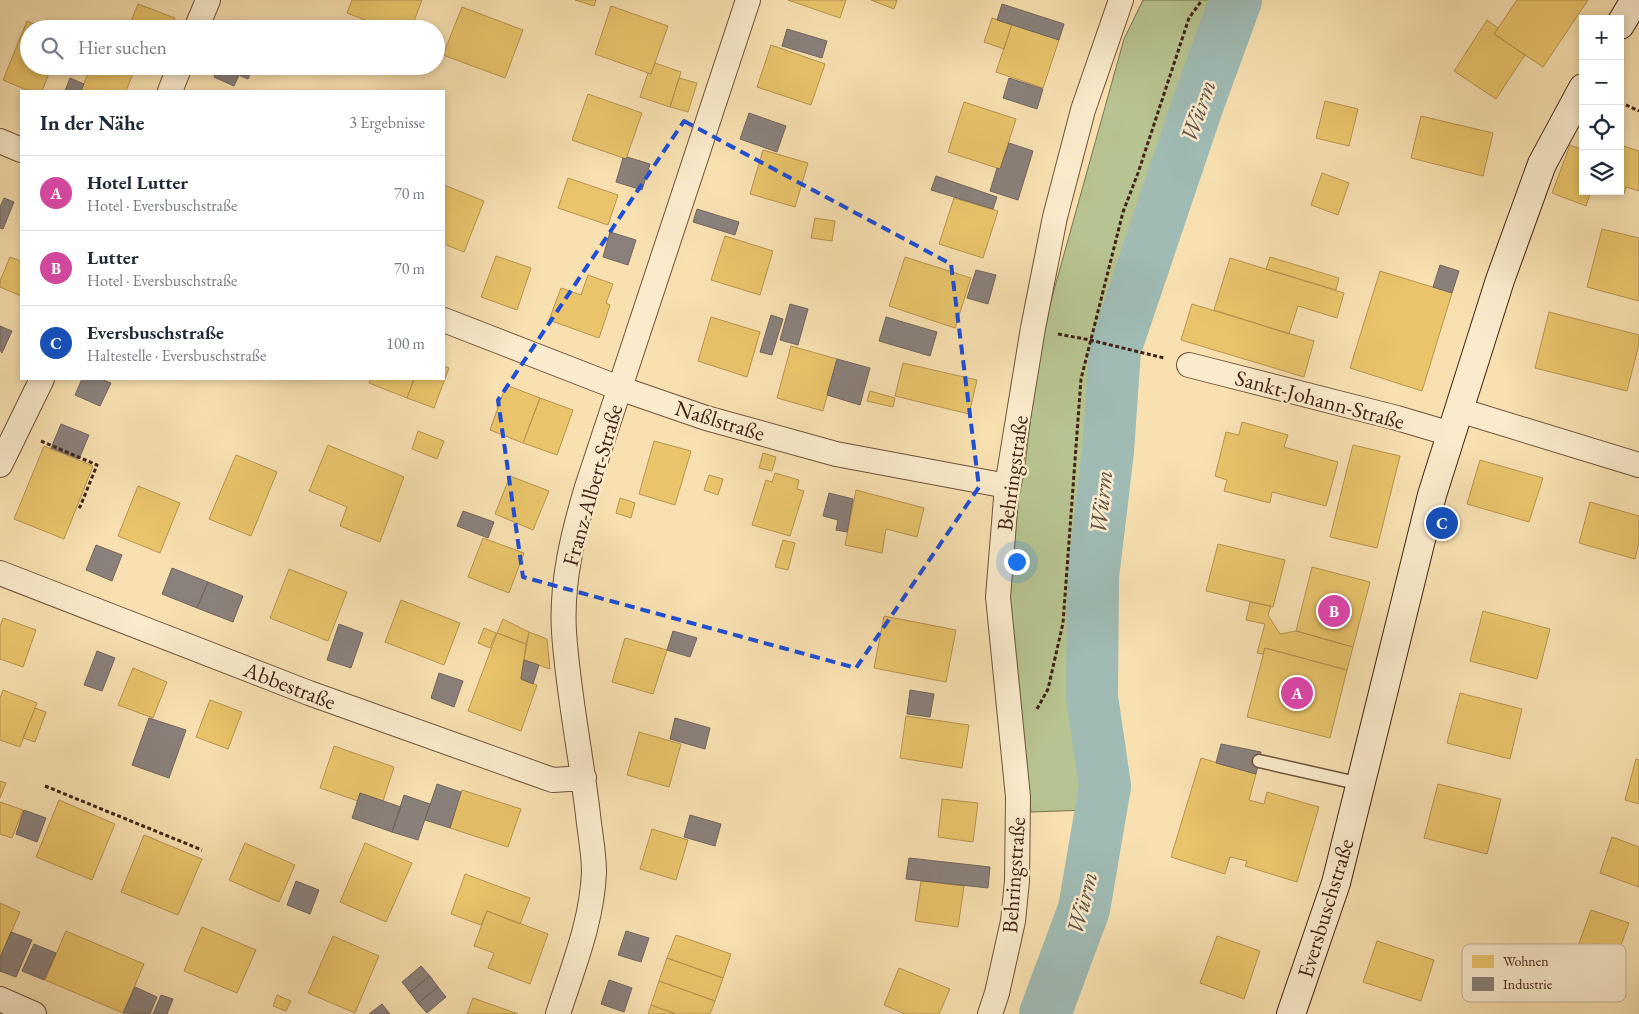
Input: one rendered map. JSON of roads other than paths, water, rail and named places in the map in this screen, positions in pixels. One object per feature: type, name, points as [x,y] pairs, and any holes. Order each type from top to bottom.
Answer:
[{"type":"main road","points":[[1624,19],[1636,0]]},
{"type":"main road","name":"Eversbuschstraße","points":[[1291,1014],[1336,883],[1432,495],[1500,280],[1542,164],[1579,95]]},
{"type":"street","points":[[200,20],[208,0]]},
{"type":"street","name":"Franz-Albert-Straße","points":[[558,1014],[592,904],[594,870],[584,778],[564,631],[564,597],[567,565],[574,530],[587,487],[748,0]]},
{"type":"street","name":"Behringstraße","points":[[990,1014],[997,993],[1013,921],[1017,881],[1018,797],[998,597],[1008,486],[1033,328],[1055,217],[1083,110],[1121,0]]},
{"type":"street","points":[[170,90],[176,75]]},
{"type":"street","points":[[0,142],[20,150]]},
{"type":"street","name":"Naßlstraße","points":[[445,320],[619,388],[706,418],[836,454],[1008,486]]},
{"type":"street","name":"Sankt-Johann-Straße","points":[[1189,365],[1397,418],[1455,422],[1639,465]]},
{"type":"street","points":[[0,465],[42,380]]},
{"type":"street","name":"Abbestraße","points":[[0,573],[309,693],[547,778],[553,780],[584,778]]},
{"type":"street","points":[[0,1000],[34,1014]]},
{"type":"lane","points":[[1259,761],[1361,784]]},
{"type":"waterway","name":"Würm","points":[[1045,1014],[1084,909],[1105,786],[1092,697],[1093,577],[1108,451],[1115,350],[1198,104],[1236,0]]},
{"type":"place","name":"Eversbuschstraße","points":[[1442,523]]},
{"type":"place","name":"Lutter","points":[[1334,611]]},
{"type":"place","name":"Hotel Lutter","points":[[1297,693]]}]
